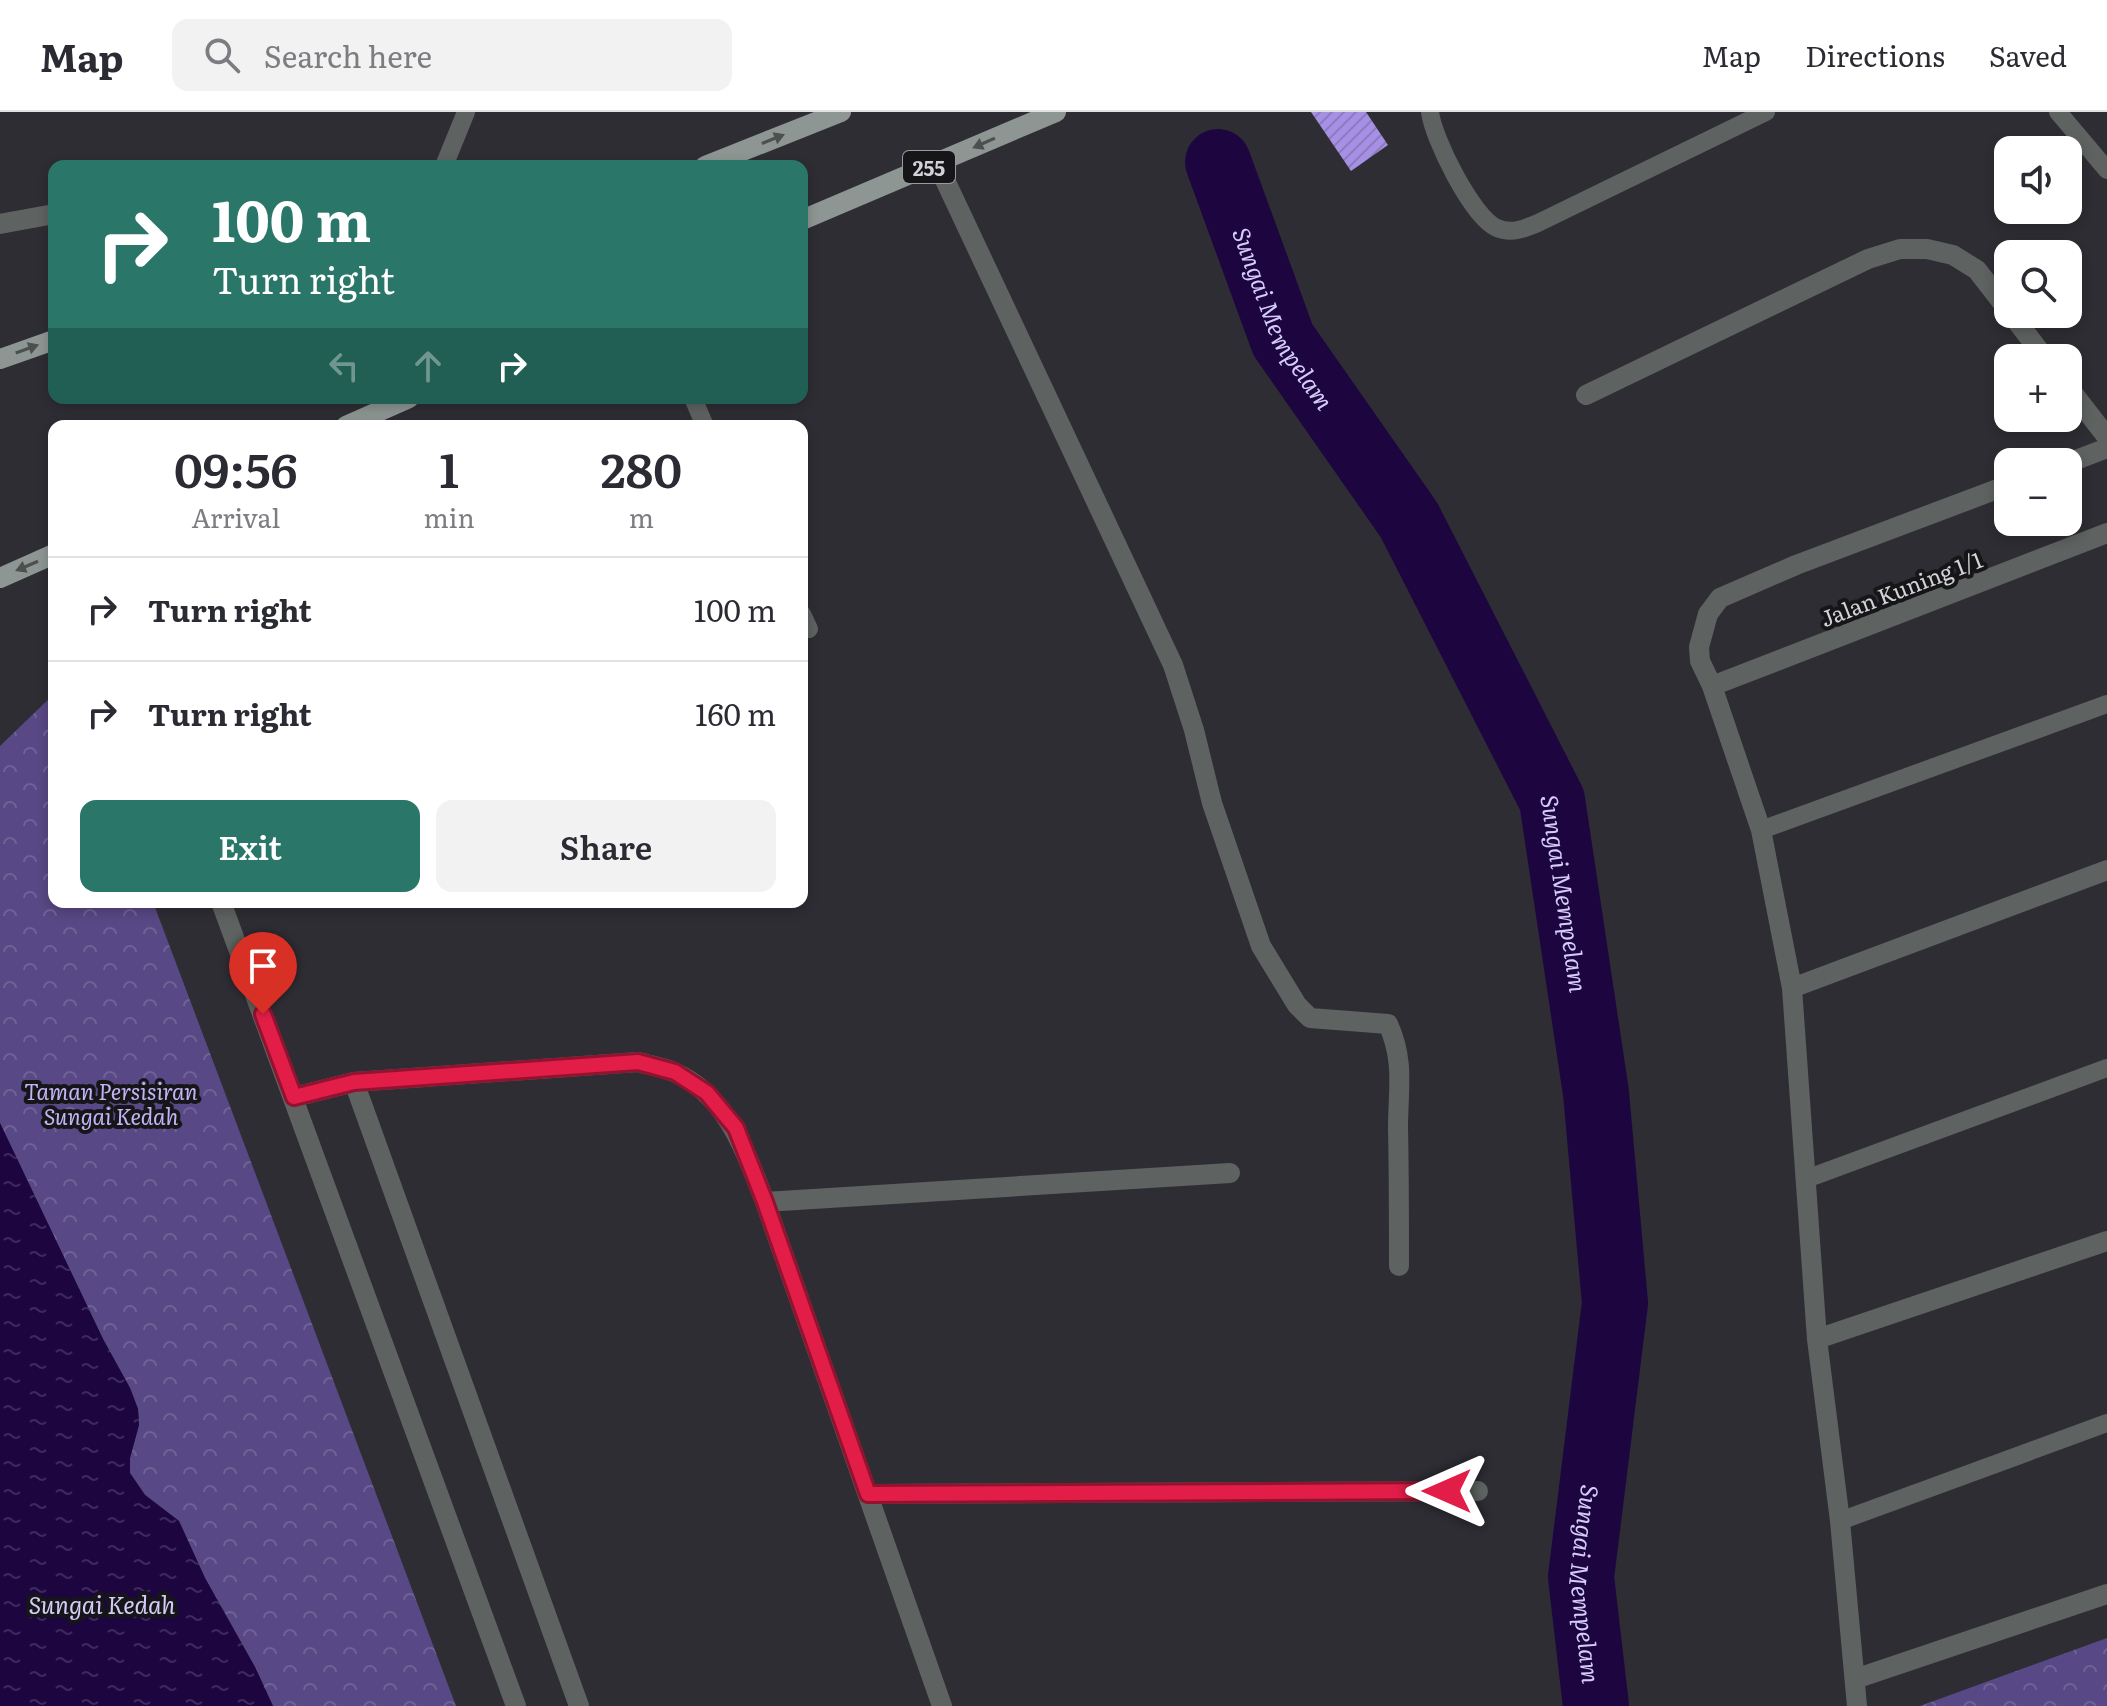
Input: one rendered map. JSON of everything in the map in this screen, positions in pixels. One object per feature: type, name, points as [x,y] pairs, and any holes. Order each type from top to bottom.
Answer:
[{"type":"main road","points":[[720,160],[841,112]]},
{"type":"main road","name":"255","points":[[808,217],[1056,112]]},
{"type":"main road","points":[[0,359],[48,342]]},
{"type":"main road","points":[[360,420],[396,404]]},
{"type":"main road","points":[[0,578],[48,557]]},
{"type":"street","points":[[937,163],[1173,665],[1194,730],[1212,803],[1261,946],[1297,1005],[1310,1018],[1388,1024],[1401,1078],[1398,1116],[1399,1266]]},
{"type":"street","points":[[0,224],[48,215]]},
{"type":"street","points":[[1586,395],[1868,259],[1900,249],[1927,249],[1953,255],[1977,270],[1994,292]]},
{"type":"street","points":[[2022,328],[2034,344]]},
{"type":"street","points":[[2082,405],[2107,437]]},
{"type":"street","points":[[2082,458],[2107,448]]},
{"type":"street","points":[[1857,1706],[1840,1521],[1817,1339],[1792,988],[1761,830],[1712,686],[1700,661],[1699,647],[1708,614],[1720,598],[1796,565],[1994,490]]},
{"type":"street","name":"Jalan Kuning 1/1","points":[[1712,686],[2107,533]]},
{"type":"street","points":[[1792,988],[2107,870]]},
{"type":"street","points":[[223,908],[516,1706]]},
{"type":"street","points":[[294,1097],[354,1082],[638,1062],[675,1072],[707,1093],[736,1128],[765,1202],[942,1706]]},
{"type":"street","points":[[354,1082],[579,1706]]},
{"type":"street","points":[[765,1202],[1230,1173]]},
{"type":"street","points":[[1817,1339],[2107,1241]]},
{"type":"street","points":[[868,1494],[1478,1491]]},
{"type":"street","points":[[1855,1679],[2107,1594]]},
{"type":"lane","points":[[446,160],[466,112]]},
{"type":"lane","points":[[1430,112],[1431,125],[1474,206],[1486,222],[1512,231],[1538,223],[1766,112]]},
{"type":"lane","points":[[2058,112],[2107,170]]},
{"type":"lane","points":[[1761,830],[2107,704]]},
{"type":"lane","points":[[1806,1179],[2107,1068]]},
{"type":"lane","points":[[1840,1521],[2107,1423]]},
{"type":"green space","name":"Taman Persisiran Sungai Kedah","points":[[48,700],[48,908],[155,908],[456,1706],[273,1706],[255,1667],[205,1578],[179,1521],[145,1495],[130,1473],[130,1458],[139,1425],[138,1409],[0,1123],[0,746]]},
{"type":"green space","points":[[2107,1638],[2107,1706],[1920,1706]]},
{"type":"water","name":"Sungai Kedah","points":[[0,1123],[138,1409],[139,1425],[130,1458],[130,1473],[145,1495],[179,1521],[205,1578],[255,1667],[273,1706],[0,1706]]},
{"type":"building","points":[[1311,112],[1366,112],[1388,145],[1351,171]]},
{"type":"waterway","name":"Sungai Mempelam","points":[[1218,162],[1283,340],[1409,520],[1552,800],[1596,1093],[1615,1303],[1581,1577],[1596,1706]]},
{"type":"route","points":[[263,1014],[294,1097],[354,1082],[638,1062],[675,1072],[707,1093],[736,1128],[868,1494],[1447,1491]]}]
